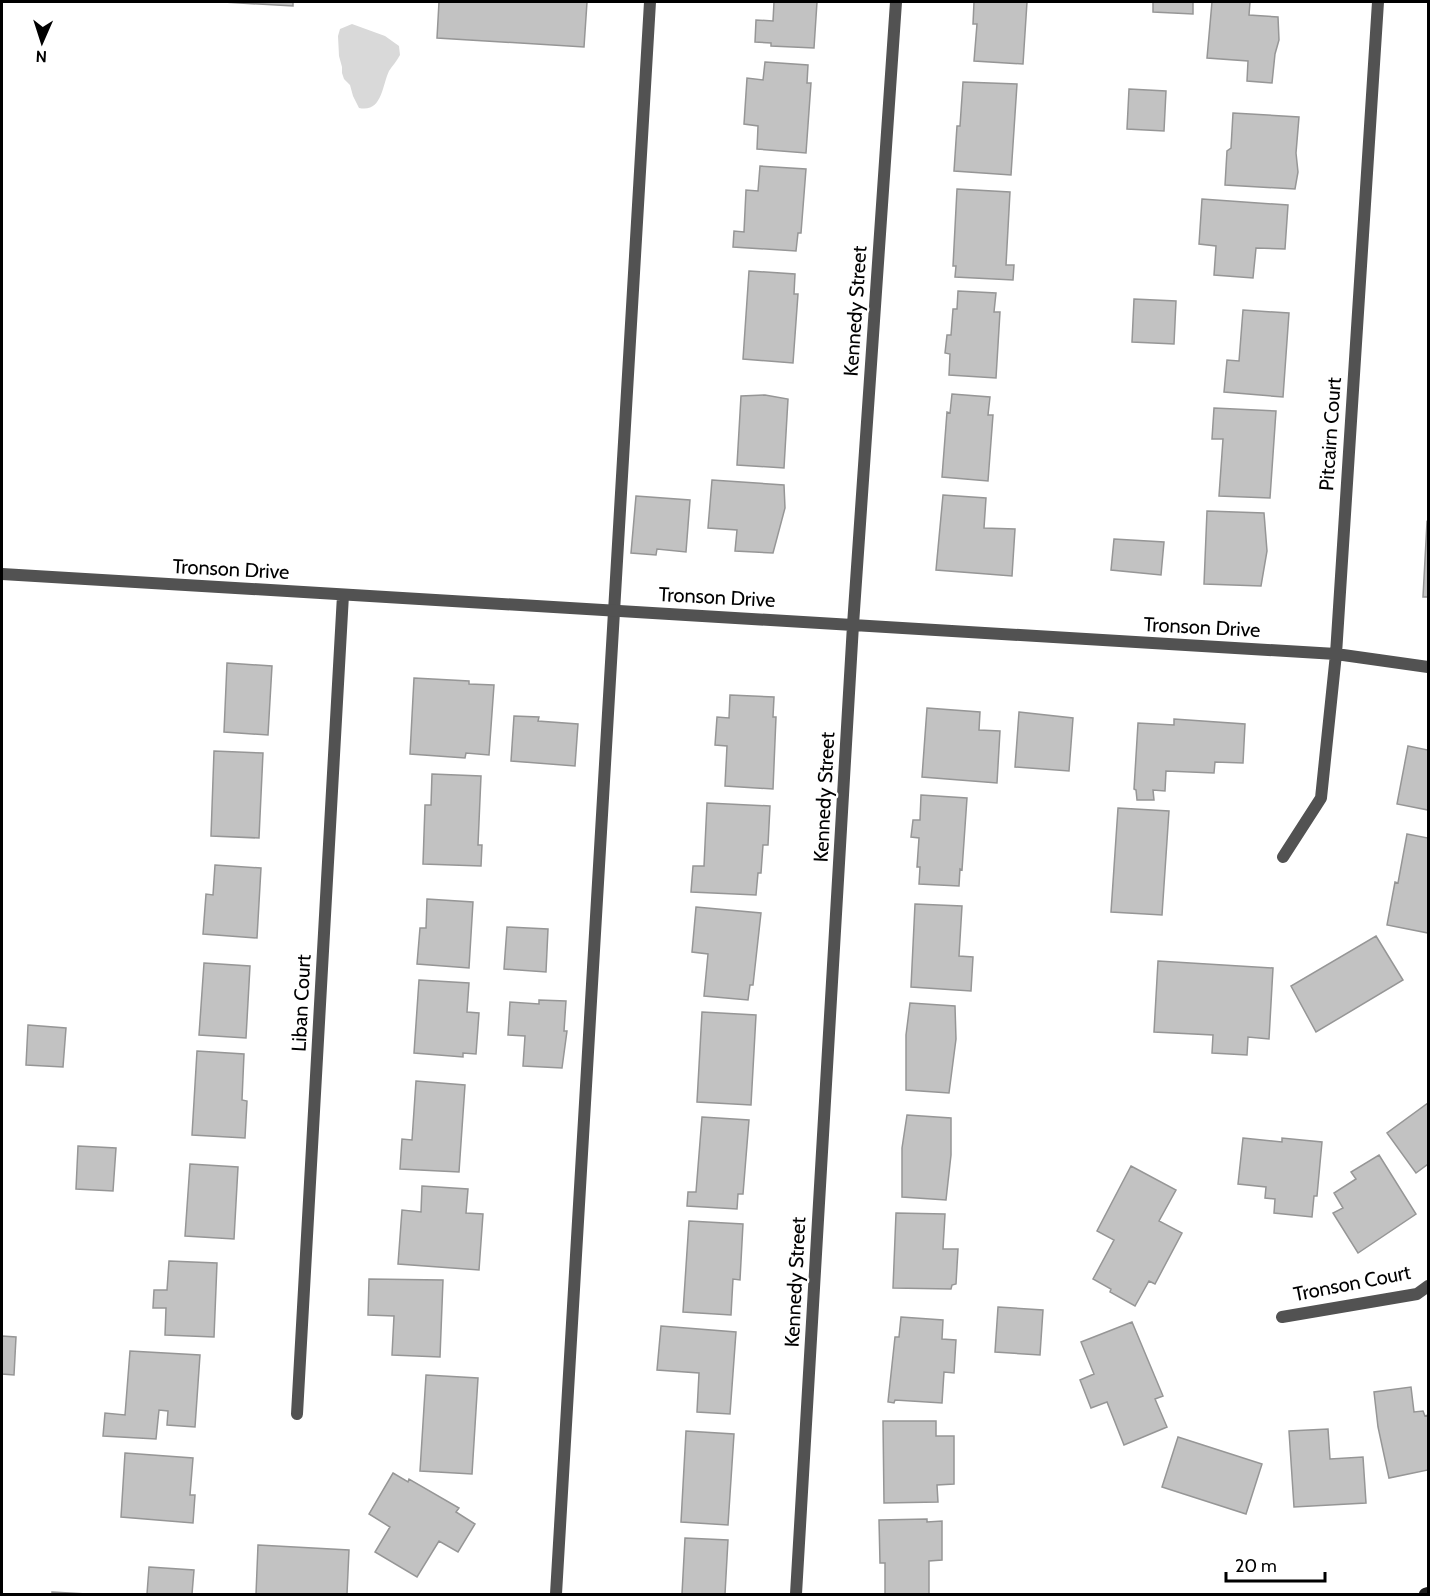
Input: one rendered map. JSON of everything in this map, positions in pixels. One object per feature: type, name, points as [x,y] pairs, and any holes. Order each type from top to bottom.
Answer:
[{"type":"street","points":[[556,1594],[650,2]]},
{"type":"street","name":"Kennedy Street","points":[[796,1594],[853,625],[896,2]]},
{"type":"street","name":"Pitcairn Court","points":[[1283,857],[1321,798],[1336,654],[1378,2]]},
{"type":"street","name":"Tronson Drive","points":[[2,574],[1336,654],[1428,667]]},
{"type":"street","name":"Liban Court","points":[[297,1414],[344,595]]},
{"type":"street","name":"Tronson Court","points":[[1282,1317],[1417,1294],[1428,1286]]},
{"type":"shaded area","points":[[352,24],[385,36],[399,46],[400,55],[389,71],[380,97],[377,102],[367,108],[359,108],[350,85],[342,73],[338,36],[340,29]]},
{"type":"building","points":[[223,2],[293,2],[293,6]]},
{"type":"building","points":[[439,2],[587,2],[584,47],[437,38]]},
{"type":"building","points":[[774,2],[817,2],[814,48],[771,46],[771,43],[755,42],[756,20],[773,21]]},
{"type":"building","points":[[974,2],[1027,2],[1023,64],[974,61],[977,24],[973,24]]},
{"type":"building","points":[[1153,2],[1193,2],[1193,14],[1153,12]]},
{"type":"building","points":[[1212,2],[1250,2],[1249,15],[1278,17],[1279,40],[1272,83],[1247,81],[1248,61],[1207,58]]},
{"type":"building","points":[[765,62],[808,65],[807,83],[811,83],[806,153],[757,149],[758,126],[744,124],[747,78],[763,80]]},
{"type":"building","points":[[963,82],[1017,84],[1011,175],[954,171]]},
{"type":"building","points":[[1129,89],[1166,91],[1164,131],[1127,129]]},
{"type":"building","points":[[1233,113],[1299,117],[1296,153],[1298,172],[1295,189],[1225,185],[1227,151],[1231,148]]},
{"type":"building","points":[[760,166],[806,169],[801,233],[798,233],[796,251],[733,247],[734,231],[744,232],[746,190],[758,191]]},
{"type":"building","points":[[957,189],[1010,192],[1006,265],[1014,265],[1013,280],[955,277],[956,266],[953,266]]},
{"type":"building","points":[[1202,199],[1288,205],[1285,249],[1256,248],[1253,278],[1214,275],[1216,246],[1199,244]]},
{"type":"building","points":[[749,271],[795,274],[794,294],[798,294],[793,363],[743,359]]},
{"type":"building","points":[[958,291],[996,293],[994,312],[1000,312],[996,378],[949,375],[950,354],[945,353],[947,335],[951,335],[953,309],[957,309]]},
{"type":"building","points":[[1134,299],[1176,301],[1174,344],[1132,342]]},
{"type":"building","points":[[1243,310],[1289,313],[1283,397],[1224,392],[1227,360],[1239,361]]},
{"type":"building","points":[[952,394],[990,397],[988,415],[993,415],[988,481],[942,477],[947,412],[950,413]]},
{"type":"building","points":[[765,395],[788,399],[784,468],[737,465],[741,396]]},
{"type":"building","points":[[1214,408],[1276,411],[1270,498],[1219,496],[1223,439],[1212,439]]},
{"type":"building","points":[[712,480],[784,485],[785,508],[773,553],[735,551],[737,530],[708,528]]},
{"type":"building","points":[[943,495],[986,498],[984,528],[1015,529],[1012,576],[936,570]]},
{"type":"building","points":[[636,496],[690,500],[686,552],[657,549],[656,555],[631,553]]},
{"type":"building","points":[[1207,511],[1264,513],[1267,551],[1261,586],[1204,584]]},
{"type":"building","points":[[1427,522],[1428,597],[1423,597]]},
{"type":"building","points":[[1114,539],[1164,542],[1161,575],[1111,570]]},
{"type":"building","points":[[227,663],[272,666],[268,735],[224,732]]},
{"type":"building","points":[[414,678],[469,681],[469,684],[494,685],[489,755],[466,753],[465,758],[410,754]]},
{"type":"building","points":[[730,695],[774,697],[773,717],[776,717],[773,789],[725,786],[727,746],[715,745],[717,717],[729,718]]},
{"type":"building","points":[[927,708],[980,712],[979,730],[1000,731],[997,783],[922,777]]},
{"type":"building","points":[[1019,712],[1073,718],[1069,771],[1015,767]]},
{"type":"building","points":[[514,716],[539,717],[538,721],[578,724],[575,766],[511,761]]},
{"type":"building","points":[[1174,719],[1245,724],[1243,763],[1215,762],[1214,773],[1166,771],[1165,791],[1153,790],[1154,800],[1137,800],[1134,789],[1138,723],[1174,725]]},
{"type":"building","points":[[1408,746],[1428,750],[1428,810],[1397,804]]},
{"type":"building","points":[[214,751],[263,753],[259,838],[211,836]]},
{"type":"building","points":[[432,774],[481,776],[478,845],[482,845],[481,866],[423,864],[425,805],[431,805]]},
{"type":"building","points":[[921,795],[967,798],[959,886],[919,884],[920,867],[917,867],[919,838],[911,837],[913,820],[920,820]]},
{"type":"building","points":[[707,803],[770,806],[768,845],[763,845],[761,873],[758,873],[756,895],[691,892],[693,866],[704,866]]},
{"type":"building","points":[[1118,808],[1169,811],[1162,915],[1111,912]]},
{"type":"building","points":[[1407,834],[1428,838],[1428,933],[1387,925]]},
{"type":"building","points":[[215,865],[261,868],[257,938],[203,934],[206,894],[213,895]]},
{"type":"building","points":[[427,899],[473,902],[469,968],[417,964],[420,928],[426,928]]},
{"type":"building","points":[[915,904],[962,906],[959,956],[973,957],[971,991],[911,987]]},
{"type":"building","points":[[696,907],[761,913],[753,985],[750,985],[748,1000],[704,996],[708,954],[692,952]]},
{"type":"building","points":[[507,927],[548,929],[546,972],[504,969]]},
{"type":"building","points":[[1376,936],[1403,980],[1316,1032],[1291,986]]},
{"type":"building","points":[[1158,961],[1273,968],[1269,1039],[1248,1037],[1247,1055],[1212,1053],[1213,1035],[1154,1032]]},
{"type":"building","points":[[204,963],[250,966],[246,1038],[199,1035]]},
{"type":"building","points":[[419,980],[469,983],[467,1012],[479,1013],[476,1054],[463,1053],[463,1057],[414,1053]]},
{"type":"building","points":[[539,1000],[566,1001],[564,1031],[567,1031],[562,1068],[523,1066],[525,1036],[508,1035],[510,1002],[539,1004]]},
{"type":"building","points":[[910,1003],[955,1006],[956,1039],[949,1093],[906,1090],[906,1035]]},
{"type":"building","points":[[702,1012],[756,1015],[751,1105],[697,1102]]},
{"type":"building","points":[[28,1025],[66,1028],[63,1067],[26,1065]]},
{"type":"building","points":[[197,1051],[244,1054],[242,1100],[247,1101],[245,1138],[192,1135]]},
{"type":"building","points":[[416,1081],[465,1085],[459,1172],[400,1169],[402,1139],[412,1140]]},
{"type":"building","points":[[1428,1103],[1428,1164],[1416,1173],[1387,1133]]},
{"type":"building","points":[[907,1115],[951,1118],[951,1155],[946,1200],[902,1197],[902,1148]]},
{"type":"building","points":[[702,1117],[749,1120],[743,1194],[738,1194],[737,1209],[687,1206],[688,1192],[696,1192]]},
{"type":"building","points":[[1243,1138],[1282,1142],[1282,1138],[1322,1142],[1317,1196],[1314,1196],[1312,1217],[1274,1213],[1275,1199],[1265,1198],[1266,1187],[1238,1184]]},
{"type":"building","points":[[78,1146],[116,1148],[113,1191],[76,1189]]},
{"type":"building","points":[[1379,1155],[1416,1214],[1358,1253],[1333,1213],[1343,1208],[1334,1193],[1356,1179],[1351,1172]]},
{"type":"building","points":[[190,1164],[238,1167],[234,1239],[185,1236]]},
{"type":"building","points":[[1131,1166],[1176,1190],[1159,1221],[1182,1233],[1155,1284],[1149,1281],[1135,1306],[1093,1279],[1114,1240],[1097,1231]]},
{"type":"building","points":[[422,1186],[468,1189],[466,1213],[483,1214],[479,1270],[398,1264],[402,1210],[421,1212]]},
{"type":"building","points":[[896,1213],[945,1214],[943,1249],[958,1249],[956,1284],[952,1285],[951,1289],[893,1288]]},
{"type":"building","points":[[689,1221],[743,1224],[740,1280],[733,1279],[731,1315],[683,1312]]},
{"type":"building","points":[[169,1261],[217,1263],[214,1337],[165,1335],[166,1308],[153,1308],[154,1290],[167,1290]]},
{"type":"building","points":[[369,1279],[443,1280],[440,1357],[392,1355],[394,1316],[368,1315]]},
{"type":"building","points":[[998,1307],[1043,1310],[1040,1355],[995,1352]]},
{"type":"building","points":[[901,1317],[943,1320],[942,1339],[956,1340],[954,1373],[944,1372],[942,1403],[895,1400],[894,1403],[888,1402],[895,1337],[899,1337]]},
{"type":"building","points":[[1132,1322],[1163,1396],[1155,1399],[1167,1427],[1124,1445],[1107,1402],[1091,1408],[1080,1380],[1094,1374],[1081,1342]]},
{"type":"building","points":[[661,1326],[736,1332],[730,1414],[697,1412],[699,1373],[657,1370]]},
{"type":"building","points":[[2,1336],[16,1337],[14,1375],[2,1374]]},
{"type":"building","points":[[130,1351],[200,1355],[195,1427],[167,1425],[168,1411],[159,1410],[156,1439],[103,1436],[105,1413],[125,1415]]},
{"type":"building","points":[[426,1375],[478,1378],[472,1474],[420,1471]]},
{"type":"building","points":[[1411,1387],[1414,1412],[1423,1411],[1425,1416],[1428,1415],[1428,1470],[1389,1478],[1378,1427],[1374,1392]]},
{"type":"building","points":[[883,1421],[936,1421],[936,1436],[954,1436],[954,1484],[937,1485],[938,1502],[884,1503]]},
{"type":"building","points":[[1328,1429],[1330,1459],[1363,1457],[1366,1503],[1294,1507],[1289,1431]]},
{"type":"building","points":[[686,1431],[734,1434],[728,1525],[681,1522]]},
{"type":"building","points":[[1178,1437],[1262,1464],[1246,1514],[1162,1487]]},
{"type":"building","points":[[125,1453],[193,1458],[190,1495],[195,1495],[193,1523],[121,1517]]},
{"type":"building","points":[[393,1473],[408,1482],[409,1479],[459,1508],[456,1512],[475,1524],[458,1552],[439,1541],[417,1577],[375,1552],[390,1527],[369,1514]]},
{"type":"building","points":[[927,1519],[927,1522],[942,1521],[942,1560],[929,1561],[929,1594],[885,1594],[885,1563],[880,1563],[879,1520]]},
{"type":"building","points":[[685,1538],[728,1540],[725,1594],[682,1594]]},
{"type":"building","points":[[258,1545],[349,1550],[347,1594],[256,1594]]},
{"type":"building","points":[[149,1567],[194,1570],[192,1594],[147,1594]]},
{"type":"building","points":[[52,1592],[87,1594],[52,1594]]}]
